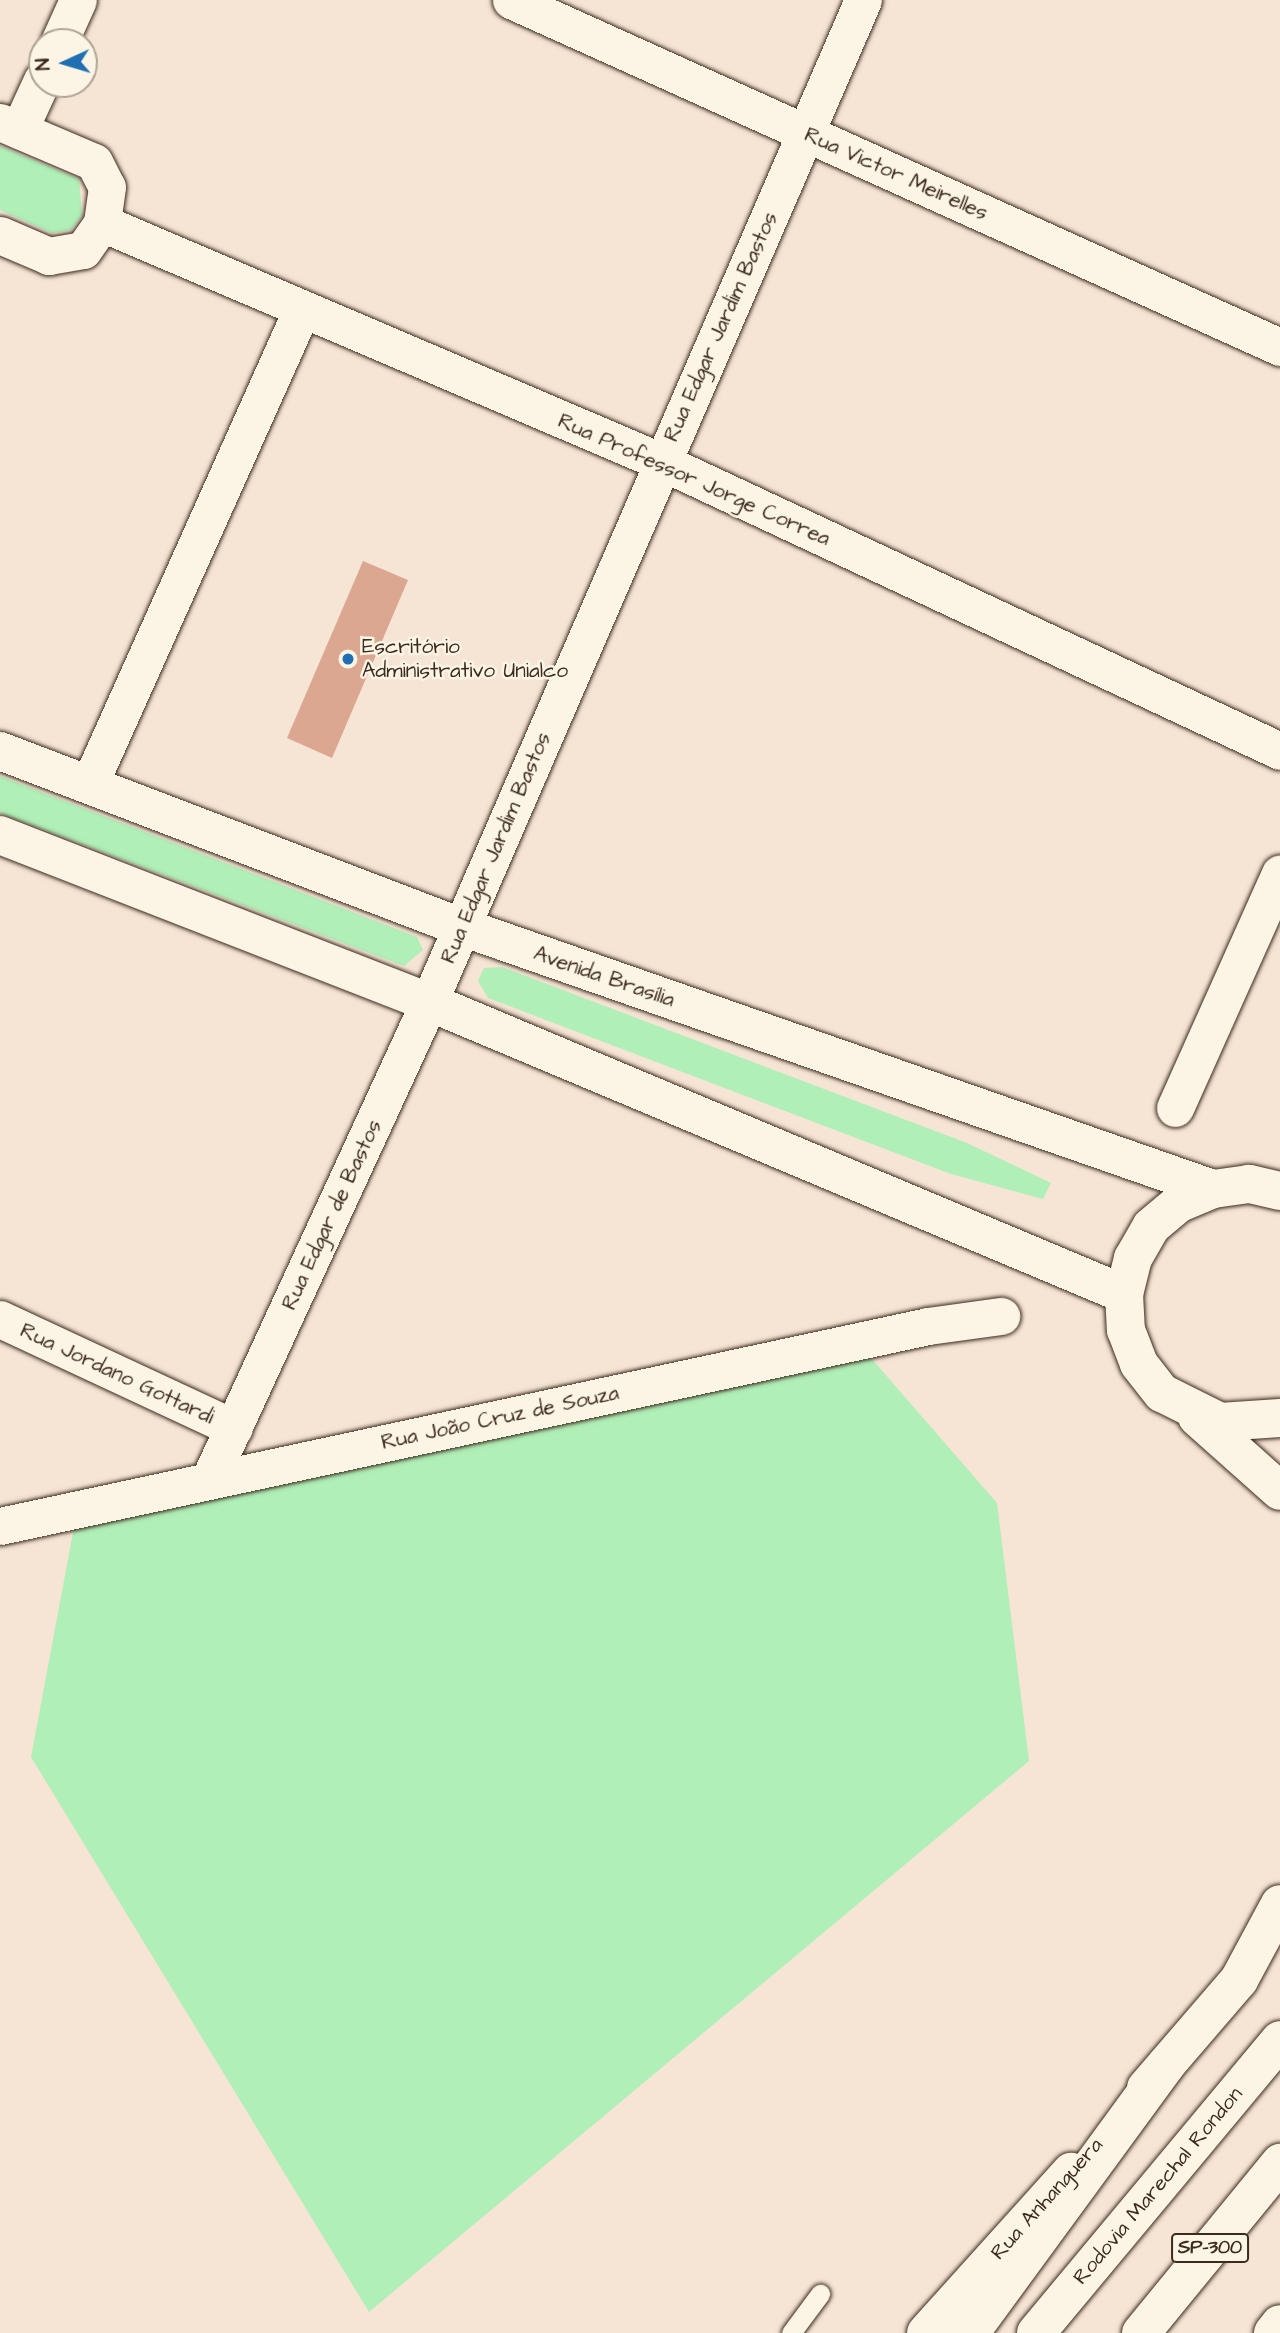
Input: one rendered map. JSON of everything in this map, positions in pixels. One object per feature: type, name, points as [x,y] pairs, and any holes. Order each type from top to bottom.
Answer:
[{"type":"main road","name":"Avenida Brasília","points":[[0,751],[462,927],[1213,1189]]},
{"type":"main road","points":[[0,835],[429,1002],[1124,1294]]},
{"type":"main road","name":"Avenida Brasília","points":[[1280,1191],[1250,1184],[1213,1189],[1178,1203],[1151,1227],[1133,1258],[1124,1294],[1126,1330],[1139,1364],[1162,1393],[1193,1413],[1280,1491]]},
{"type":"main road","name":"Avenida Brasília","points":[[1193,1413],[1249,1424],[1280,1418]]},
{"type":"main road","points":[[970,2333],[1167,2064],[1239,1980],[1280,1904]]},
{"type":"main road","name":"Rodovia Marechal Rondon","points":[[1036,2333],[1280,2040]]},
{"type":"main road","name":"Rua Anhanguera","points":[[926,2333],[1167,2064]]},
{"type":"main road","name":"SP-300","points":[[1141,2333],[1280,2163]]},
{"type":"main road","points":[[1273,2333],[1280,2324]]},
{"type":"street","points":[[65,28],[78,0]]},
{"type":"street","name":"Rua Victor Meirelles","points":[[512,0],[1280,347]]},
{"type":"street","name":"Rua Edgar Jardim Bastos","points":[[429,1002],[863,0]]},
{"type":"street","points":[[0,235],[49,256],[83,250],[102,223],[107,187],[94,162],[10,126],[29,98]]},
{"type":"street","name":"Rua Professor Jorge Correa","points":[[102,223],[662,462],[1280,751]]},
{"type":"street","points":[[89,785],[302,309]]},
{"type":"street","points":[[1175,1108],[1280,873]]},
{"type":"street","name":"Rua Edgar de Bastos","points":[[210,1478],[429,1002]]},
{"type":"street","name":"Rua João Cruz de Souza","points":[[0,1527],[210,1478],[928,1326],[1001,1316]]},
{"type":"street","name":"Rua Jordano Gottardi","points":[[0,1320],[234,1429]]},
{"type":"lane","points":[[791,2333],[820,2294]]},
{"type":"green space","points":[[0,146],[79,179],[82,215],[71,230],[52,233],[0,210]]},
{"type":"green space","points":[[0,776],[417,937],[423,950],[404,966],[0,813]]},
{"type":"green space","points":[[502,967],[967,1143],[1051,1183],[1043,1199],[951,1174],[488,998],[478,981],[484,968]]},
{"type":"green space","points":[[871,1358],[997,1503],[1029,1761],[369,2312],[31,1757],[75,1522]]},
{"type":"building","name":"Escritório Administrativo Unialco","points":[[363,561],[408,580],[332,758],[287,738]]},
{"type":"place","name":"Escritório Administrativo Unialco","points":[[348,659]]}]
